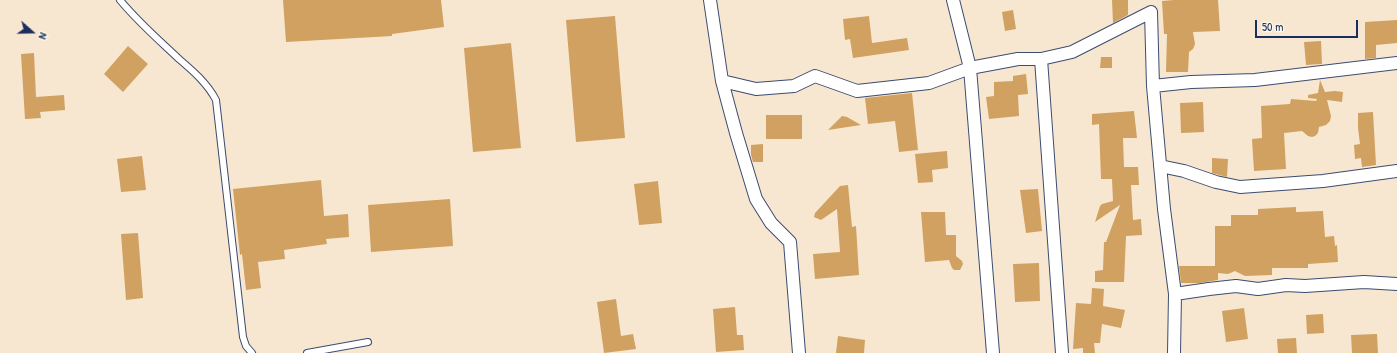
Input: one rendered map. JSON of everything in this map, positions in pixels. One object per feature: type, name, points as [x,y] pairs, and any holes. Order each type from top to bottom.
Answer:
[{"type":"street","points":[[710,0],[722,81],[756,199],[771,222],[790,242],[799,353]]},
{"type":"street","points":[[953,0],[970,68],[993,353]]},
{"type":"street","points":[[722,81],[756,89],[794,86],[815,76],[858,91],[929,83],[970,68],[1018,59],[1041,59],[1072,52],[1150,6],[1153,86],[1164,209],[1175,294],[1174,353]]},
{"type":"street","points":[[1041,59],[1062,353]]},
{"type":"street","points":[[1153,86],[1191,82],[1255,80],[1397,63]]},
{"type":"street","points":[[1160,166],[1184,171],[1216,182],[1240,187],[1323,181],[1397,171]]},
{"type":"street","points":[[1175,294],[1236,286],[1258,289],[1286,285],[1305,286],[1364,282],[1397,284]]},
{"type":"lane","points":[[120,0],[134,16],[200,78],[210,89],[216,100],[243,337],[246,346],[252,353]]},
{"type":"lane","points":[[307,353],[368,342]]},
{"type":"building","points":[[283,0],[441,0],[444,27],[392,34],[392,36],[286,42]]},
{"type":"building","points":[[1112,0],[1128,0],[1128,15],[1113,23]]},
{"type":"building","points":[[1218,0],[1220,31],[1193,32],[1195,44],[1193,49],[1189,52],[1188,72],[1166,72],[1167,34],[1164,34],[1162,1]]},
{"type":"building","points":[[1013,10],[1016,29],[1005,31],[1002,12]]},
{"type":"building","points":[[615,16],[625,138],[576,142],[566,20]]},
{"type":"building","points":[[869,16],[872,43],[907,38],[909,50],[853,58],[850,39],[845,40],[843,19]]},
{"type":"building","points":[[1397,20],[1397,43],[1376,45],[1376,58],[1365,59],[1365,22]]},
{"type":"building","points":[[1321,41],[1322,64],[1306,65],[1304,42]]},
{"type":"building","points":[[511,43],[521,148],[473,152],[464,48]]},
{"type":"building","points":[[128,46],[148,64],[123,92],[104,74]]},
{"type":"building","points":[[34,53],[36,97],[64,95],[65,110],[40,112],[41,118],[25,119],[21,54]]},
{"type":"building","points":[[1101,57],[1112,57],[1112,68],[1100,68]]},
{"type":"building","points":[[1026,74],[1028,94],[1018,95],[1019,116],[989,119],[986,97],[994,96],[994,82],[1013,81],[1013,76]]},
{"type":"building","points":[[1320,80],[1325,92],[1343,92],[1342,102],[1327,100],[1331,116],[1330,121],[1326,125],[1319,127],[1318,133],[1312,137],[1308,136],[1302,131],[1284,133],[1286,169],[1254,171],[1252,139],[1262,138],[1261,106],[1290,104],[1291,99],[1316,101],[1317,99],[1308,98],[1308,95],[1318,93]]},
{"type":"building","points":[[912,93],[918,150],[899,152],[895,121],[868,124],[865,98]]},
{"type":"building","points":[[1203,102],[1204,132],[1181,133],[1180,103]]},
{"type":"building","points":[[1134,111],[1137,138],[1123,138],[1124,167],[1138,167],[1139,185],[1131,185],[1133,220],[1141,219],[1142,235],[1126,236],[1124,282],[1095,282],[1095,271],[1103,270],[1104,242],[1106,242],[1120,205],[1095,222],[1100,206],[1113,201],[1112,179],[1101,179],[1099,124],[1092,125],[1092,114]]},
{"type":"building","points":[[1373,112],[1376,165],[1362,167],[1361,158],[1355,159],[1354,145],[1360,144],[1358,113]]},
{"type":"building","points":[[766,115],[802,115],[802,139],[766,139]]},
{"type":"building","points":[[842,116],[847,117],[861,125],[828,130]]},
{"type":"building","points":[[763,144],[763,162],[753,162],[751,145]]},
{"type":"building","points":[[947,151],[948,168],[932,170],[933,182],[918,183],[915,154]]},
{"type":"building","points":[[142,156],[146,190],[121,192],[117,159]]},
{"type":"building","points":[[1212,158],[1228,159],[1227,177],[1212,173]]},
{"type":"building","points":[[321,180],[324,216],[348,214],[349,237],[326,239],[327,244],[284,250],[285,259],[258,262],[261,288],[246,290],[242,254],[240,255],[233,189]]},
{"type":"building","points":[[658,181],[662,223],[639,225],[634,184]]},
{"type":"building","points":[[848,185],[852,227],[856,226],[859,275],[815,279],[813,254],[840,252],[837,209],[821,220],[814,217],[815,213],[840,186]]},
{"type":"building","points":[[1038,189],[1042,231],[1026,233],[1020,190]]},
{"type":"building","points":[[450,199],[453,246],[371,252],[368,205]]},
{"type":"building","points":[[1296,207],[1296,212],[1323,211],[1325,237],[1334,236],[1335,246],[1337,245],[1338,262],[1308,264],[1308,268],[1272,268],[1272,275],[1245,276],[1235,271],[1228,274],[1218,273],[1218,280],[1200,283],[1181,283],[1179,266],[1215,266],[1215,226],[1231,226],[1231,215],[1258,215],[1258,209]]},
{"type":"building","points":[[921,212],[945,212],[946,235],[956,235],[956,256],[962,261],[963,264],[960,270],[954,270],[949,260],[925,262]]},
{"type":"building","points":[[138,233],[143,298],[126,300],[121,234]]},
{"type":"building","points":[[1039,263],[1040,301],[1015,302],[1013,264]]},
{"type":"building","points":[[1092,288],[1104,289],[1103,306],[1125,310],[1121,328],[1102,324],[1100,343],[1094,343],[1095,353],[1083,353],[1083,348],[1073,349],[1076,303],[1091,304]]},
{"type":"building","points":[[616,299],[621,336],[633,334],[636,349],[604,353],[597,302]]},
{"type":"building","points":[[735,307],[737,335],[743,335],[744,350],[716,352],[713,309]]},
{"type":"building","points":[[1244,308],[1248,339],[1226,342],[1222,311]]},
{"type":"building","points":[[1323,314],[1324,333],[1307,334],[1306,315]]},
{"type":"building","points":[[1377,334],[1378,353],[1352,353],[1351,335]]},
{"type":"building","points":[[838,336],[865,340],[864,353],[836,353]]},
{"type":"building","points":[[1296,338],[1297,353],[1278,353],[1277,339]]}]
